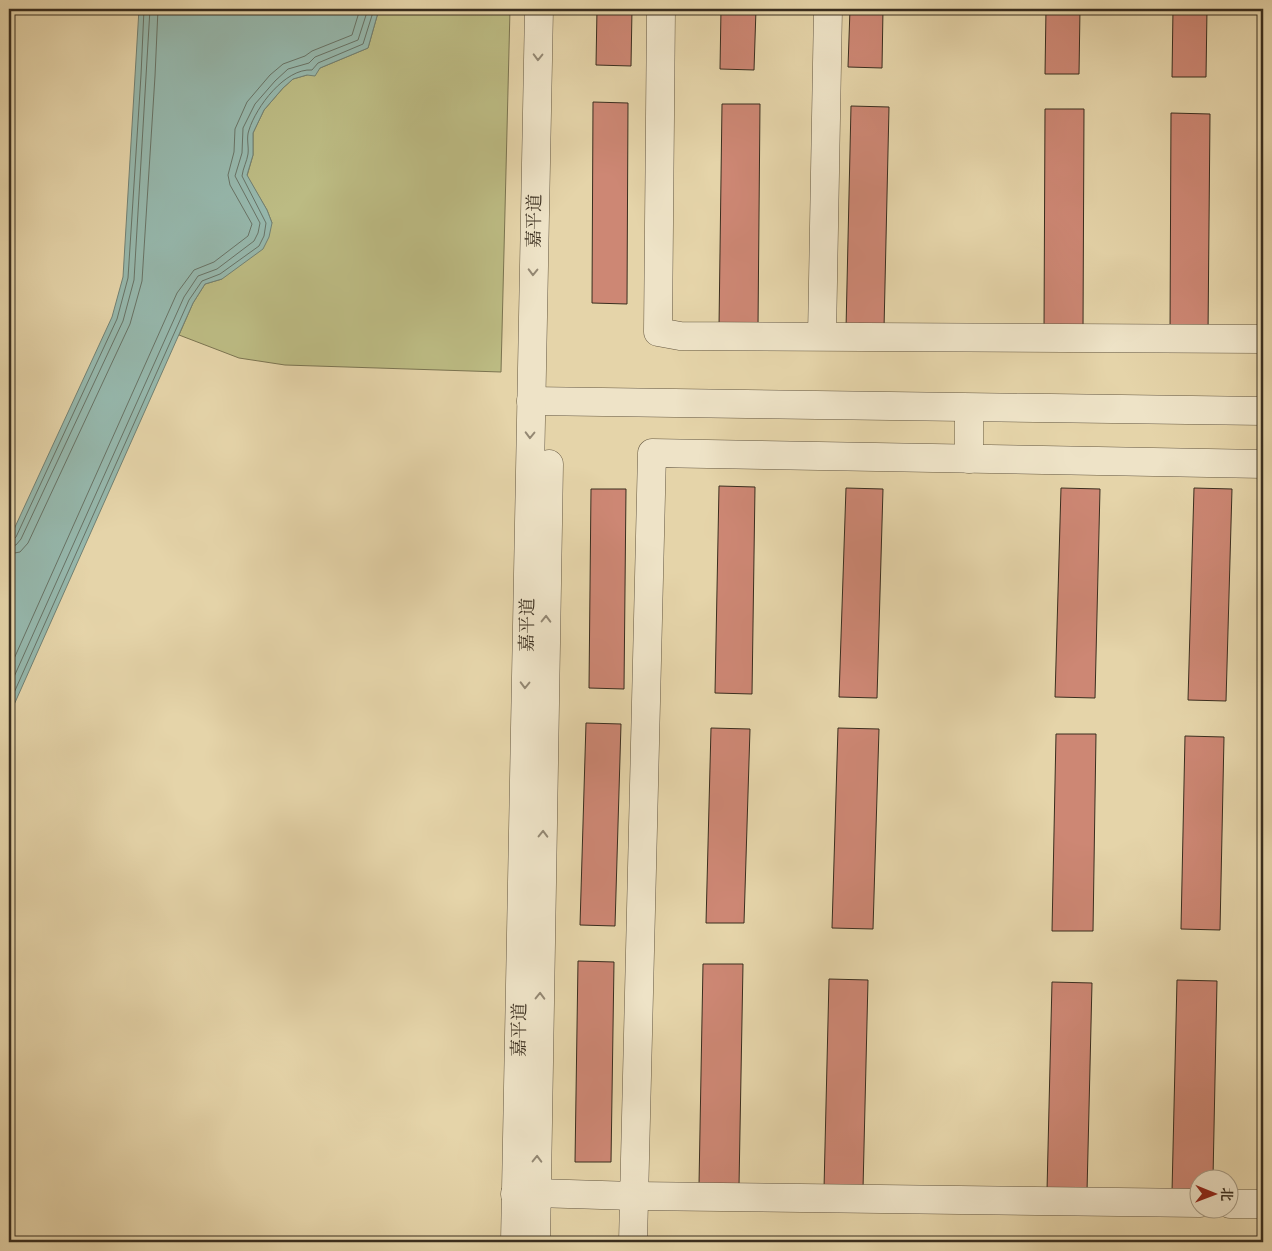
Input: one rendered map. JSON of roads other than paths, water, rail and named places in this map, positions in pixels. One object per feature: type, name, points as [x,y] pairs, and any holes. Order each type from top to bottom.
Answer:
[{"type":"street","name":"嘉平道","points":[[515,1242],[526,1194],[540,402],[539,9]]},
{"type":"street","name":"嘉平道","points":[[540,402],[557,9]]},
{"type":"street","points":[[661,9],[658,332],[680,336],[1263,339]]},
{"type":"street","points":[[822,336],[828,9]]},
{"type":"street","points":[[540,402],[1263,411]]},
{"type":"street","points":[[969,408],[969,459]]},
{"type":"street","points":[[633,1242],[652,453],[1263,464]]},
{"type":"street","name":"嘉平道","points":[[526,1194],[536,1242]]},
{"type":"street","points":[[526,1194],[1190,1203]]},
{"type":"street","points":[[1240,1204],[1263,1204]]},
{"type":"water","points":[[139,9],[379,9],[368,48],[320,68],[315,76],[307,75],[293,79],[264,110],[253,133],[253,155],[247,175],[267,210],[272,223],[269,237],[263,249],[222,279],[205,284],[193,303],[9,716],[9,540],[112,317],[123,277]]}]
